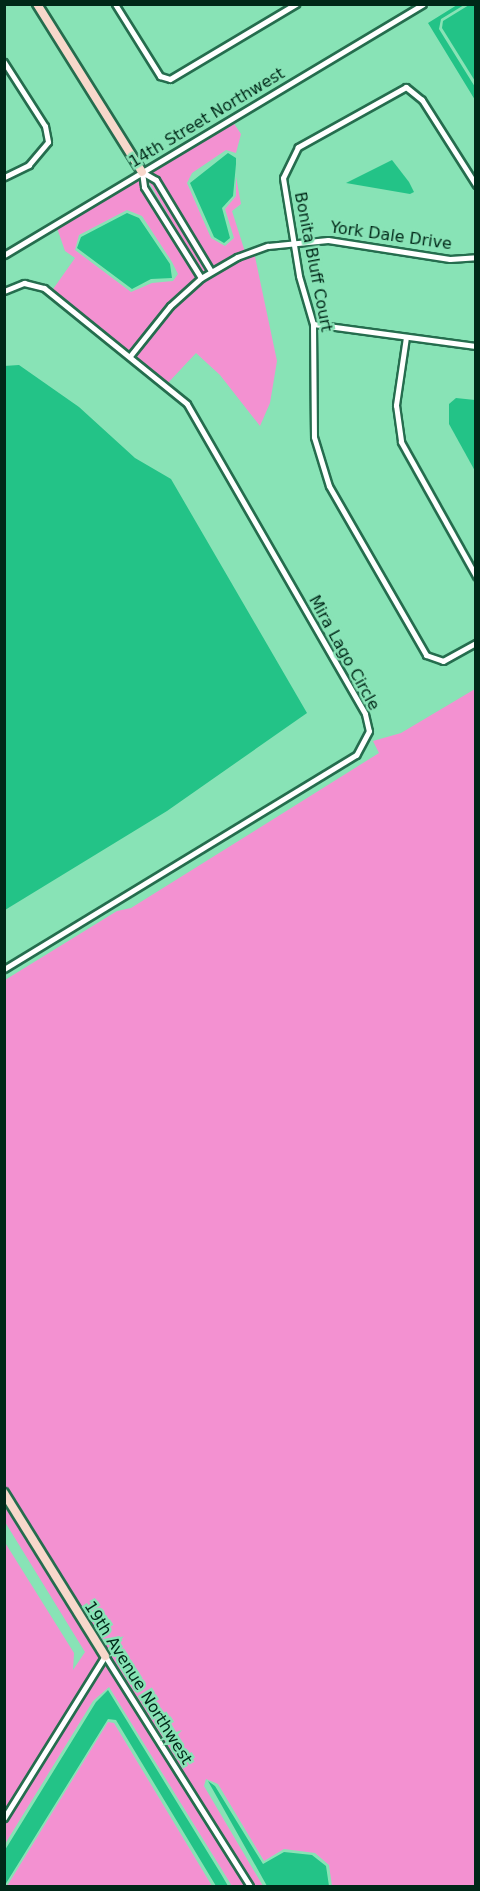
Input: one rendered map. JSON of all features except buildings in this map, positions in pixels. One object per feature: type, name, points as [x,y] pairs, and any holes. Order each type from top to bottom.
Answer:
[{"type":"street","points":[[37,4],[142,172],[144,187],[201,278]]},
{"type":"street","points":[[117,5],[160,76],[170,79],[296,4]]},
{"type":"street","name":"14th Street Northwest","points":[[4,255],[423,4]]},
{"type":"street","points":[[4,62],[45,126],[48,142],[29,165],[4,177]]},
{"type":"street","name":"Bonita Bluff Court","points":[[476,185],[414,90],[398,89],[298,147],[288,159],[283,178],[294,241],[313,324],[314,437],[329,486],[426,655],[442,661],[476,643]]},
{"type":"street","points":[[142,172],[156,180],[211,271]]},
{"type":"street","name":"York Dale Drive","points":[[130,356],[170,306],[201,278],[237,257],[294,241],[345,242],[439,257],[476,257]]},
{"type":"street","name":"Mira Lago Circle","points":[[4,291],[20,283],[40,286],[187,404],[365,714],[368,737],[356,755],[4,969]]},
{"type":"street","points":[[313,324],[476,346]]},
{"type":"street","points":[[406,337],[396,405],[401,442],[476,576]]},
{"type":"street","name":"19th Avenue Northwest","points":[[4,1493],[250,1887]]},
{"type":"street","points":[[4,1818],[105,1656]]},
{"type":"shaded area","points":[[457,5],[464,5],[441,19],[439,29],[475,87],[475,100],[428,23]]},
{"type":"shaded area","points":[[469,5],[475,5],[475,81],[442,28],[443,21]]},
{"type":"shaded area","points":[[233,122],[241,134],[236,153],[226,150],[192,173],[187,183],[211,238],[225,246],[234,238],[225,209],[236,196],[236,177],[241,204],[232,211],[245,252],[254,252],[277,361],[270,403],[260,426],[220,375],[196,353],[167,384],[51,292],[75,258],[65,251],[57,228],[139,178],[141,189],[180,250],[186,246],[147,179],[154,182],[190,243],[197,239],[160,178],[150,172]],"holes":[[[127,210],[142,216],[178,274],[173,281],[152,283],[131,292],[75,250],[79,235]]]},
{"type":"shaded area","points":[[228,153],[236,158],[236,164],[233,196],[222,208],[230,238],[224,243],[214,237],[190,183]]},
{"type":"shaded area","points":[[392,160],[414,192],[410,194],[346,183]]},
{"type":"shaded area","points":[[127,213],[139,218],[170,264],[172,278],[151,279],[132,289],[77,248],[81,237]]},
{"type":"shaded area","points":[[19,365],[79,407],[135,458],[171,479],[307,713],[167,811],[5,910],[4,366]]},
{"type":"shaded area","points":[[456,398],[475,400],[475,471],[449,424],[449,404]]},
{"type":"shaded area","points":[[475,689],[475,1886],[332,1886],[329,1865],[315,1853],[284,1849],[264,1861],[218,1784],[206,1779],[204,1786],[263,1886],[254,1886],[5,1486],[5,980],[117,911],[131,908],[379,753],[373,741],[401,733]]},
{"type":"shaded area","points":[[5,1501],[101,1657],[5,1811],[4,1541],[74,1653],[73,1670],[85,1652],[5,1522]]},
{"type":"shaded area","points":[[105,1664],[245,1886],[232,1886],[109,1687],[93,1701],[5,1844],[5,1825]]},
{"type":"shaded area","points":[[108,1690],[228,1886],[216,1886],[116,1720],[108,1719],[5,1885],[5,1850],[96,1702]]},
{"type":"shaded area","points":[[108,1722],[114,1723],[212,1886],[7,1886]]},
{"type":"shaded area","points":[[208,1781],[215,1786],[263,1864],[284,1852],[312,1855],[326,1866],[329,1886],[267,1886]]}]
